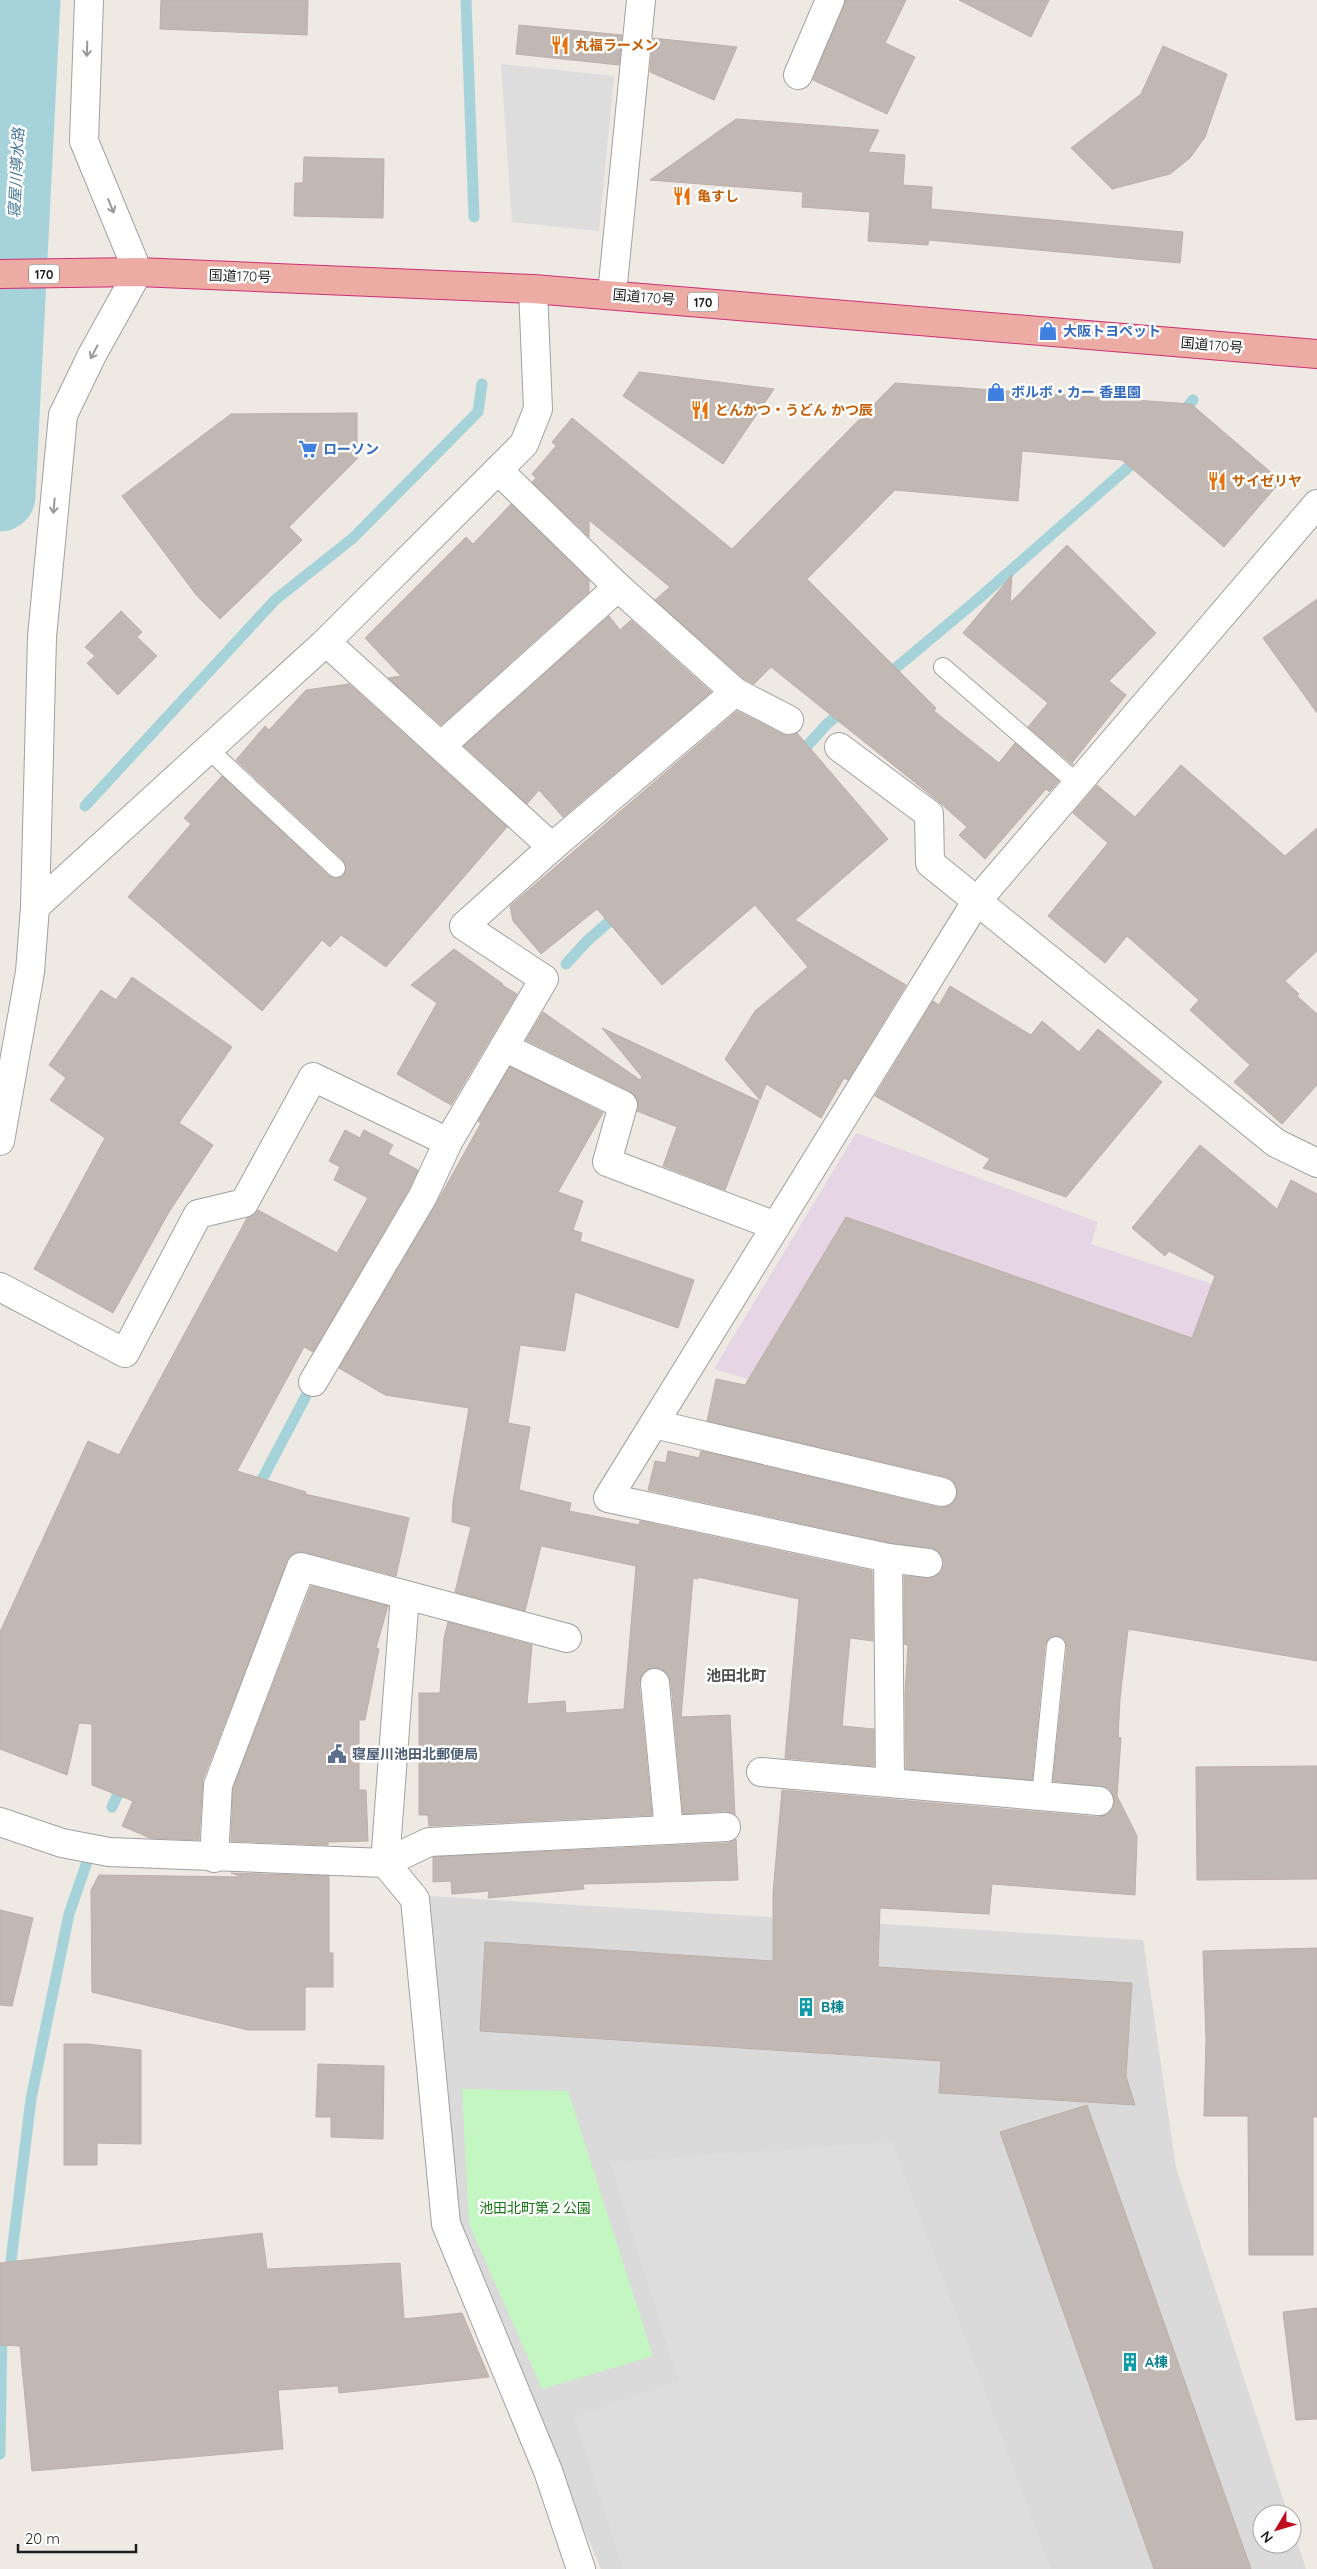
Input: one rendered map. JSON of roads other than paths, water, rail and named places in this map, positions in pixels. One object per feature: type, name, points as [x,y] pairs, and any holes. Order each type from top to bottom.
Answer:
[{"type":"highway","name":"国道170号","points":[[0,274],[138,272],[533,289],[612,294],[1317,354]]},
{"type":"street","points":[[0,1141],[22,956],[35,906],[42,638],[63,415],[92,355],[138,272],[84,141],[88,0]]},
{"type":"street","points":[[612,294],[641,0]]},
{"type":"street","points":[[798,75],[830,0]]},
{"type":"street","points":[[35,906],[326,642],[524,444],[538,409],[533,289]]},
{"type":"street","points":[[498,470],[618,588],[735,692],[789,720]]},
{"type":"street","points":[[928,1563],[888,1558],[608,1498],[976,902],[1317,504]]},
{"type":"street","points":[[441,746],[618,588]]},
{"type":"street","points":[[326,642],[552,847]]},
{"type":"street","points":[[313,1382],[424,1196],[448,1142],[544,979],[464,926],[552,847],[735,692]]},
{"type":"street","points":[[839,747],[929,814],[930,863],[1276,1144],[1317,1163]]},
{"type":"street","points":[[504,1047],[623,1105],[607,1162],[776,1226]]},
{"type":"street","points":[[0,1287],[125,1353],[198,1214],[244,1202],[313,1077],[448,1142]]},
{"type":"street","points":[[654,1424],[942,1492]]},
{"type":"street","points":[[888,1558],[890,1783]]},
{"type":"street","points":[[214,1858],[218,1785],[301,1567],[567,1638]]},
{"type":"street","points":[[405,1595],[385,1863],[415,1899],[446,2224],[548,2472],[581,2569]]},
{"type":"street","points":[[655,1683],[669,1830]]},
{"type":"street","points":[[761,1772],[1100,1801]]},
{"type":"street","points":[[0,1822],[53,1840],[109,1852],[214,1858],[385,1863],[429,1842],[726,1827]]},
{"type":"lane","points":[[943,667],[1078,784]]},
{"type":"lane","points":[[208,749],[336,868]]},
{"type":"lane","points":[[1041,1796],[1056,1646]]},
{"type":"waterway","name":"寝屋川導水路","points":[[0,496],[25,0]]},
{"type":"waterway","points":[[466,0],[474,217]]},
{"type":"waterway","points":[[85,806],[275,600],[353,538],[478,412],[482,384]]},
{"type":"waterway","points":[[1180,415],[1193,400]]},
{"type":"waterway","points":[[885,677],[977,600],[1140,457]]},
{"type":"waterway","points":[[798,756],[827,724],[845,709]]},
{"type":"waterway","points":[[566,964],[587,941],[619,913]]},
{"type":"waterway","points":[[256,1491],[307,1394]]},
{"type":"waterway","points":[[112,1807],[124,1781]]},
{"type":"waterway","points":[[9,2277],[31,2099],[69,1914],[87,1862]]},
{"type":"waterway","points":[[0,2454],[2,2330]]},
{"type":"place","name":"丸福ラーメン","points":[[560,45]]},
{"type":"place","name":"亀すし","points":[[682,196]]},
{"type":"place","name":"大阪トヨペット","points":[[1048,331]]},
{"type":"place","name":"ボルボ・カー 香里園","points":[[996,392]]},
{"type":"place","name":"とんかつ・うどん かつ辰","points":[[700,410]]},
{"type":"place","name":"ローソン","points":[[308,449]]},
{"type":"place","name":"サイゼリヤ","points":[[1217,481]]},
{"type":"place","name":"寝屋川池田北郵便局","points":[[337,1754]]},
{"type":"place","name":"B棟","points":[[806,2007]]},
{"type":"place","name":"A棟","points":[[1130,2362]]},
{"type":"district","name":"池田北町","points":[[736,1675]]},
{"type":"park label","name":"池田北町第２公園","points":[[535,2208]]}]
